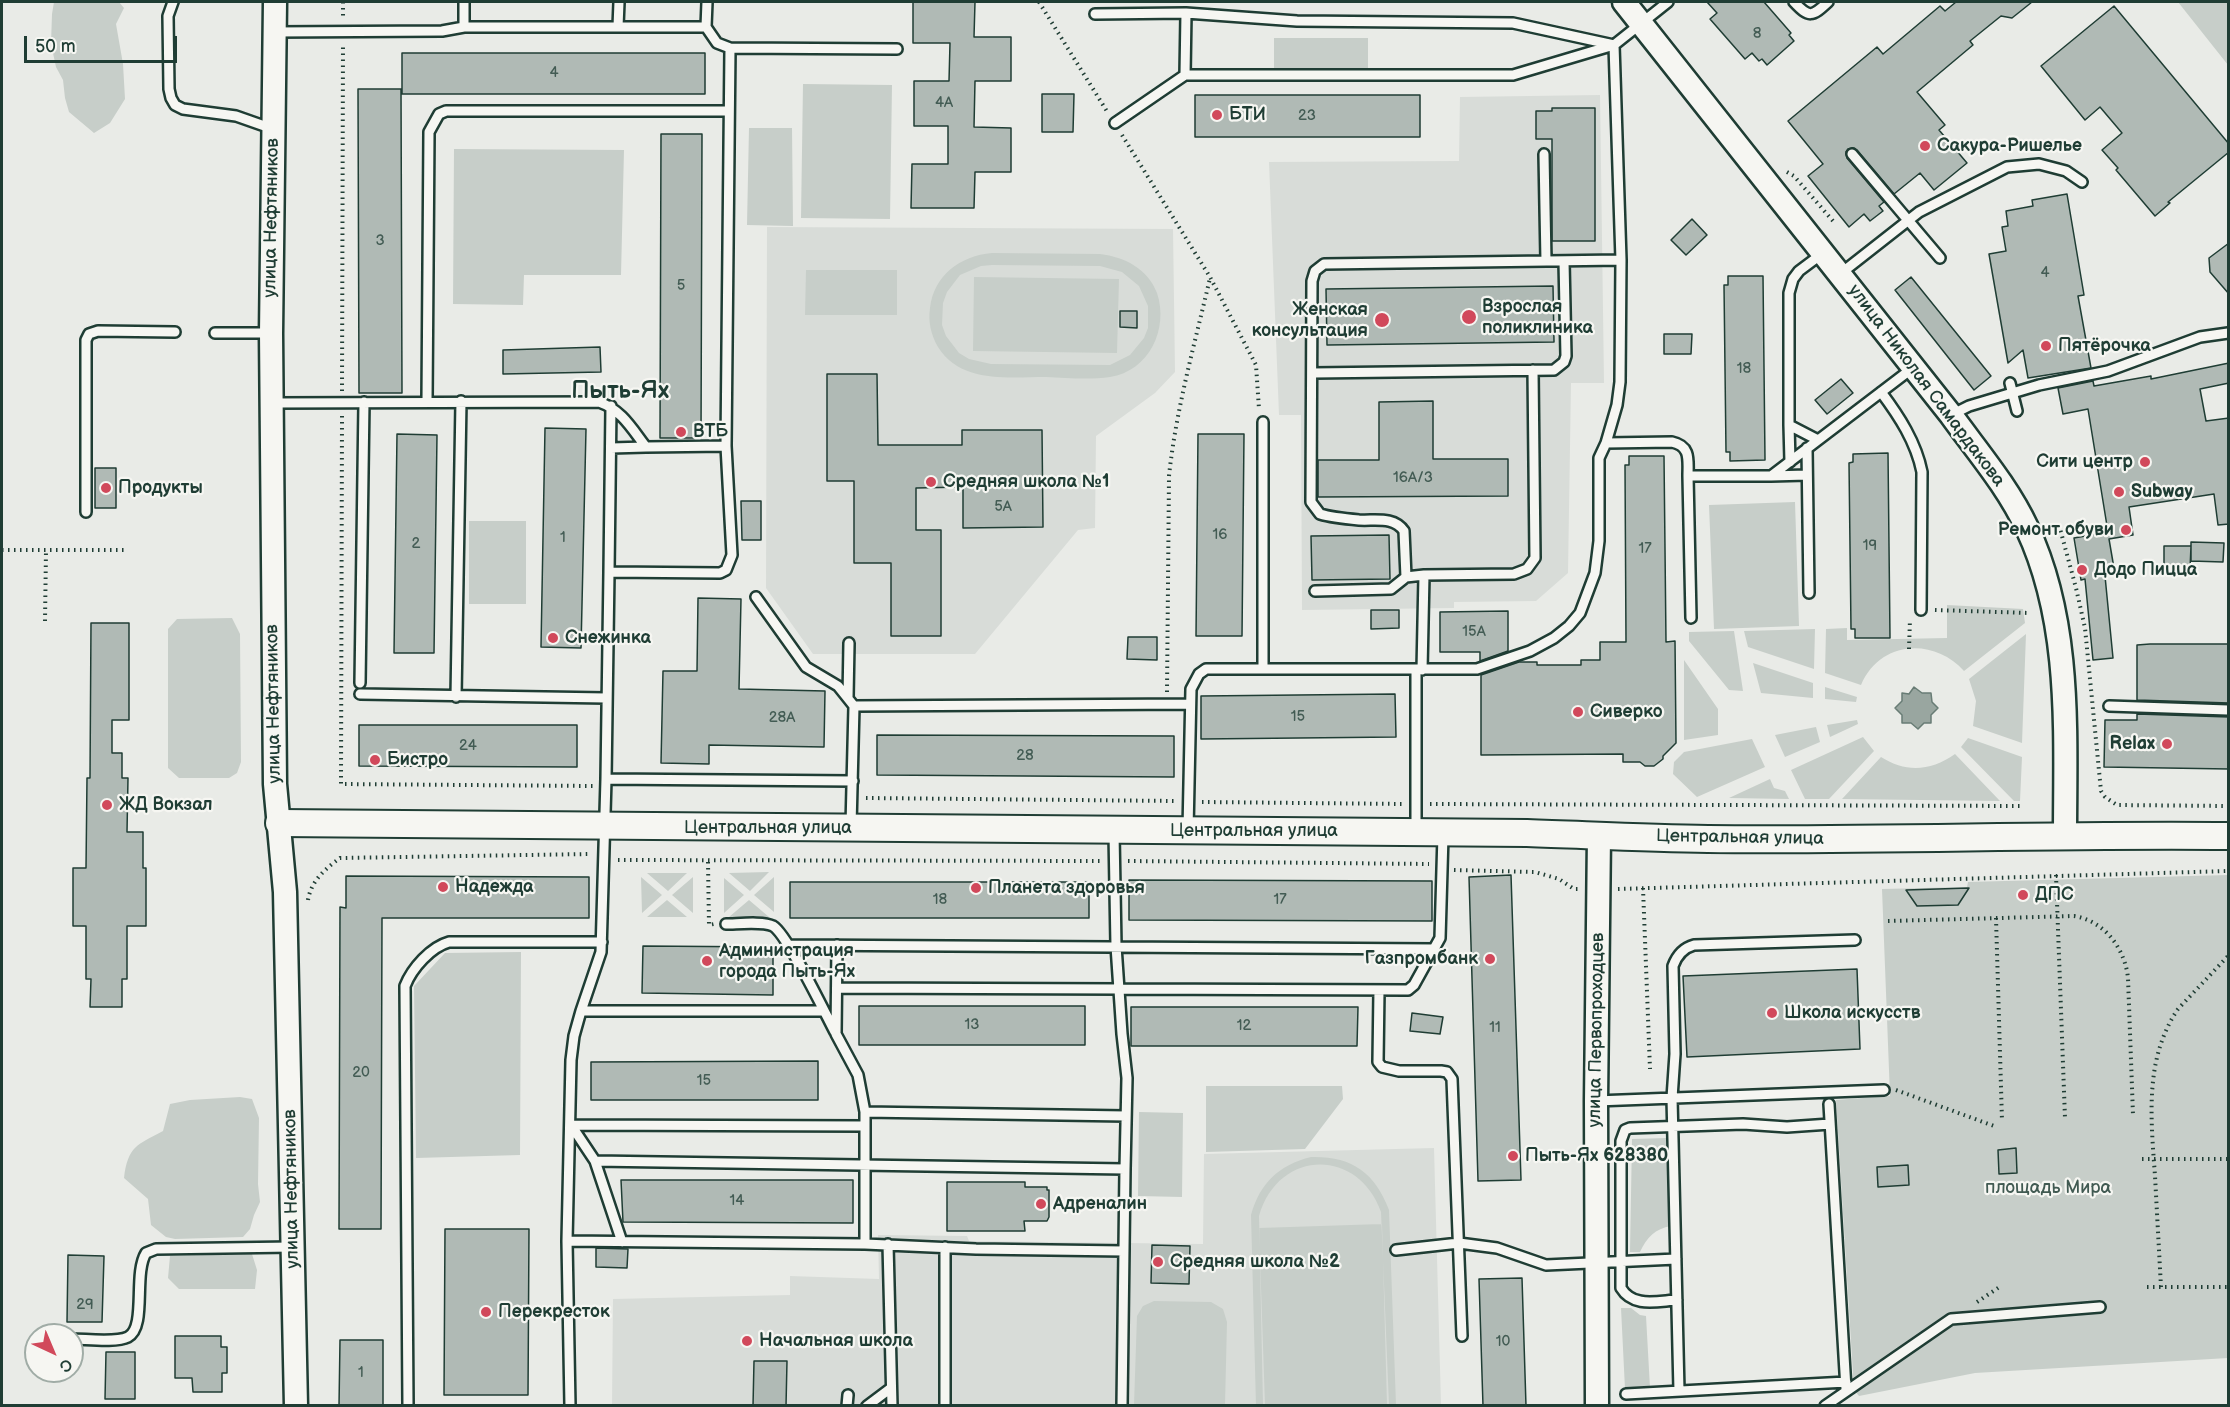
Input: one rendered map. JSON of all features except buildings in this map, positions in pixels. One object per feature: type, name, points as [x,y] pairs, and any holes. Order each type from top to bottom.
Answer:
[{"type":"main road","name":"Центральная улица","points":[[279,823],[1444,832],[1707,839],[2229,836]]},
{"type":"street","name":"улица Нефтяников","points":[[275,2],[271,333],[275,784],[285,892],[296,1406]]},
{"type":"street","name":"улица Николая Самардакова","points":[[1624,2],[1951,415],[1995,475],[2026,526],[2049,587],[2058,637],[2062,679],[2066,836]]},
{"type":"street","name":"улица Первопроходцев","points":[[1597,1406],[1595,1263],[1599,836]]},
{"type":"lane","points":[[173,2],[168,15],[169,89],[175,105],[183,109],[236,116],[273,130]]},
{"type":"lane","points":[[464,2],[464,27]]},
{"type":"lane","points":[[618,2],[618,27]]},
{"type":"lane","points":[[707,2],[706,27],[717,43],[730,48],[897,49]]},
{"type":"lane","points":[[1115,123],[1185,75],[1513,75],[1614,45],[1668,2]]},
{"type":"lane","points":[[1794,2],[1805,13],[1810,14],[1818,11],[1828,2]]},
{"type":"lane","points":[[1185,75],[1186,13]]},
{"type":"lane","points":[[1095,14],[1186,13],[1297,21],[1513,22],[1614,45]]},
{"type":"lane","points":[[274,32],[442,31],[464,27],[706,27]]},
{"type":"lane","points":[[1188,831],[1190,704],[1194,681],[1206,669],[1477,669],[1530,651],[1554,638],[1580,613],[1590,591],[1598,558],[1599,458],[1606,443],[1617,405],[1620,382],[1621,260],[1614,45]]},
{"type":"lane","points":[[609,572],[720,573],[726,570],[732,555],[726,446],[730,48]]},
{"type":"lane","points":[[426,401],[429,132],[439,114],[446,111],[729,111]]},
{"type":"lane","points":[[1545,154],[1546,261]]},
{"type":"lane","points":[[1852,154],[1940,258]]},
{"type":"lane","points":[[1840,273],[1919,212],[2007,167],[2039,164],[2066,171],[2082,182]]},
{"type":"lane","points":[[1790,462],[1789,293],[1793,279],[1799,271],[1823,253]]},
{"type":"lane","points":[[1406,577],[1404,531],[1401,526],[1388,520],[1357,520],[1327,516],[1314,509],[1311,502],[1312,281],[1315,271],[1324,264],[1621,260]]},
{"type":"lane","points":[[1313,373],[1554,370],[1564,362],[1564,261]]},
{"type":"lane","points":[[1951,415],[2011,388],[2120,361],[2228,329]]},
{"type":"lane","points":[[86,512],[86,340],[93,332],[98,331],[175,332]]},
{"type":"lane","points":[[215,333],[271,333]]},
{"type":"lane","points":[[1771,476],[1914,367]]},
{"type":"lane","points":[[1315,591],[1391,589],[1406,577],[1514,574],[1527,569],[1535,558],[1533,370]]},
{"type":"lane","points":[[2011,388],[2017,411]]},
{"type":"lane","points":[[1881,392],[1903,424],[1920,460],[1922,472],[1921,610]]},
{"type":"lane","points":[[360,683],[364,402]]},
{"type":"lane","points":[[456,697],[461,402]]},
{"type":"lane","points":[[272,403],[599,402],[611,406],[621,414],[646,447]]},
{"type":"lane","points":[[570,1406],[567,1241],[571,1060],[574,1036],[601,952],[602,942],[611,406]]},
{"type":"lane","points":[[1263,423],[1263,669]]},
{"type":"lane","points":[[1789,425],[1818,440]]},
{"type":"lane","points":[[1606,443],[1680,444],[1688,453],[1692,618]]},
{"type":"lane","points":[[610,448],[726,446]]},
{"type":"lane","points":[[1807,448],[1809,593]]},
{"type":"lane","points":[[1688,476],[1807,476]]},
{"type":"lane","points":[[1416,832],[1419,670],[1424,575]]},
{"type":"lane","points":[[756,597],[806,667],[833,682],[851,702],[1190,704]]},
{"type":"lane","points":[[849,644],[853,781],[851,828]]},
{"type":"lane","points":[[360,694],[606,698]]},
{"type":"lane","points":[[2109,706],[2229,710]]},
{"type":"lane","points":[[606,782],[853,781]]},
{"type":"lane","points":[[1114,830],[1116,946],[1127,1078],[1122,1406]]},
{"type":"lane","points":[[837,988],[1408,990],[1414,985],[1435,949],[1442,929],[1444,832]]},
{"type":"lane","points":[[726,924],[771,925],[788,945],[858,1075],[865,1112],[865,1244]]},
{"type":"lane","points":[[1679,1391],[1672,1098],[1675,1054],[1673,966],[1680,952],[1694,945],[1855,940]]},
{"type":"lane","points":[[408,1406],[405,986],[409,977],[437,945],[449,942],[602,942]]},
{"type":"lane","points":[[788,945],[1435,949]]},
{"type":"lane","points":[[836,1034],[837,945]]},
{"type":"lane","points":[[1379,990],[1378,1062],[1382,1067],[1399,1071],[1442,1071],[1447,1072],[1452,1079],[1462,1336]]},
{"type":"lane","points":[[581,1011],[823,1011]]},
{"type":"lane","points":[[1596,1101],[1884,1090]]},
{"type":"lane","points":[[1829,1104],[1846,1385]]},
{"type":"lane","points":[[865,1112],[1126,1116]]},
{"type":"lane","points":[[1677,1300],[1638,1302],[1630,1300],[1621,1288],[1622,1135],[1630,1128],[1743,1124],[1787,1127],[1830,1124]]},
{"type":"lane","points":[[571,1125],[865,1126]]},
{"type":"lane","points":[[571,1125],[595,1161],[622,1242]]},
{"type":"lane","points":[[595,1161],[1125,1169]]},
{"type":"lane","points":[[567,1241],[888,1244],[1124,1251]]},
{"type":"lane","points":[[1396,1250],[1459,1243],[1497,1248],[1546,1265],[1676,1259]]},
{"type":"lane","points":[[888,1244],[892,1406]]},
{"type":"lane","points":[[84,1339],[120,1339],[135,1331],[138,1322],[140,1268],[146,1253],[156,1249],[294,1247]]},
{"type":"lane","points":[[945,1247],[945,1406]]},
{"type":"lane","points":[[1824,1406],[1846,1385],[1951,1319],[2100,1307]]},
{"type":"lane","points":[[1626,1395],[1846,1385]]},
{"type":"lane","points":[[867,1406],[891,1388]]},
{"type":"lane","points":[[847,1406],[848,1395]]},
{"type":"path","points":[[1039,2],[1210,277],[1256,365],[1259,418],[1263,423]]},
{"type":"path","points":[[1167,704],[1169,476],[1176,424],[1210,277]]},
{"type":"path","points":[[2059,525],[2085,628],[2101,791],[2105,797],[2117,805],[2229,806]]},
{"type":"path","points":[[2,550],[124,550]]},
{"type":"path","points":[[45,621],[46,550]]},
{"type":"path","points":[[1909,649],[1910,619],[1921,610],[2030,613]]},
{"type":"path","points":[[341,784],[606,782]]},
{"type":"path","points":[[852,794],[864,798],[1189,802],[2024,806]]},
{"type":"path","points":[[307,903],[314,883],[331,864],[340,858],[588,854],[623,862],[1423,862],[1453,870],[1535,872],[1559,879],[1574,889],[2229,871]]},
{"type":"path","points":[[708,862],[709,925],[726,924]]},
{"type":"path","points":[[2056,875],[2066,1118]]},
{"type":"path","points":[[1643,888],[1650,1070]]},
{"type":"path","points":[[1888,921],[2074,916],[2091,921],[2104,931],[2123,954],[2128,978],[2133,1115]]},
{"type":"path","points":[[1996,918],[2002,1120]]},
{"type":"path","points":[[2161,1287],[2151,1105],[2155,1064],[2165,1032],[2178,1010],[2229,956]]},
{"type":"path","points":[[1884,1090],[1896,1090],[1994,1126]]},
{"type":"path","points":[[2142,1159],[2229,1159]]},
{"type":"path","points":[[2147,1287],[2229,1287]]},
{"type":"shaded area","points":[[1600,95],[1604,383],[1571,383],[1568,573],[1536,601],[1454,602],[1454,608],[1302,610],[1301,415],[1279,415],[1269,162],[1459,161],[1460,97]]},
{"type":"shaded area","name":"Средняя школа №1","points":[[767,227],[1173,229],[1175,372],[1155,393],[1096,436],[1095,528],[1078,530],[975,654],[813,654],[766,588]]},
{"type":"shaded area","points":[[1914,687],[1922,693],[1931,693],[1932,702],[1938,708],[1931,715],[1931,723],[1924,723],[1918,729],[1911,723],[1902,723],[1902,715],[1895,708],[1902,701],[1902,693],[1909,694]]},
{"type":"shaded area","name":"Средняя школа №2","points":[[1434,1148],[1441,1405],[612,1406],[613,1299],[790,1295],[790,1276],[879,1279],[878,1235],[967,1236],[969,1241],[1203,1244],[1204,1154]]},
{"type":"green space","points":[[54,2],[119,2],[124,8],[116,24],[123,64],[125,99],[110,123],[94,133],[69,112],[63,80],[56,67],[51,44]]},
{"type":"green space","points":[[2178,2],[2228,2],[2228,65]]},
{"type":"green space","points":[[1274,38],[1368,38],[1368,70],[1274,69]]},
{"type":"green space","points":[[803,84],[892,85],[890,219],[801,218]]},
{"type":"green space","points":[[749,128],[792,128],[793,226],[747,225]]},
{"type":"green space","points":[[454,149],[624,150],[621,275],[524,275],[523,305],[453,304]]},
{"type":"green space","points":[[992,253],[1100,254],[1127,261],[1148,277],[1157,293],[1160,320],[1153,346],[1145,357],[1124,373],[1102,378],[987,376],[959,367],[938,347],[932,333],[929,313],[932,296],[950,269],[969,258]],"holes":[[[992,265],[1100,266],[1122,272],[1139,286],[1148,306],[1148,328],[1144,338],[1130,355],[1110,365],[991,364],[969,359],[959,353],[946,336],[942,325],[943,303],[947,292],[960,275],[981,266]]]},
{"type":"green space","points":[[806,270],[897,270],[897,315],[805,315]]},
{"type":"green space","points":[[974,277],[1119,279],[1117,353],[973,351]]},
{"type":"green space","points":[[1795,502],[1799,626],[1714,629],[1709,505]]},
{"type":"green space","points":[[469,521],[526,521],[526,604],[469,604]]},
{"type":"green space","points":[[1947,605],[2023,609],[2025,623],[1964,671],[1938,653],[1923,649],[1908,649],[1894,652],[1881,659],[1870,670],[1861,685],[1825,673],[1826,629],[1847,628],[1847,640],[1947,638]]},
{"type":"green space","points":[[232,618],[240,634],[241,762],[237,773],[229,778],[179,778],[168,768],[168,629],[177,619]]},
{"type":"green space","points":[[1815,629],[1814,669],[1748,647],[1744,631]]},
{"type":"green space","points":[[1734,631],[1743,691],[1729,690],[1689,641],[1689,632]]},
{"type":"green space","points":[[2026,634],[2022,743],[1973,726],[1976,701],[1969,679]]},
{"type":"green space","points":[[1684,660],[1718,709],[1718,735],[1684,740]]},
{"type":"green space","points":[[1753,663],[1813,683],[1813,698],[1761,693]]},
{"type":"green space","points":[[1825,687],[1857,697],[1856,702],[1825,699]]},
{"type":"green space","points":[[1857,720],[1858,724],[1830,737],[1827,725]]},
{"type":"green space","points":[[1816,727],[1820,742],[1785,757],[1775,735]]},
{"type":"green space","points":[[1863,737],[1874,751],[1829,799],[1805,799],[1791,770]]},
{"type":"green space","points":[[1968,738],[2022,757],[2020,801],[2014,801],[1961,747]]},
{"type":"green space","points":[[1752,739],[1765,767],[1697,797],[1673,774],[1674,762],[1684,752]]},
{"type":"green space","points":[[1955,754],[2000,801],[1842,799],[1881,757],[1900,766],[1918,768],[1937,764]]},
{"type":"green space","points":[[1770,779],[1774,788],[1785,791],[1789,799],[1729,798]]},
{"type":"green space","points":[[769,872],[750,891],[729,873]]},
{"type":"green space","points":[[647,873],[687,873],[668,891]]},
{"type":"green space","name":"площадь Мира","points":[[2228,875],[2228,1358],[1975,1373],[1859,1396],[1854,1390],[1836,1100],[1890,1096],[1882,889],[1967,887],[1968,882]]},
{"type":"green space","points":[[641,877],[662,895],[642,913]]},
{"type":"green space","points":[[693,877],[693,913],[672,895]]},
{"type":"green space","points":[[774,877],[774,912],[754,895]]},
{"type":"green space","points":[[724,878],[744,895],[724,913]]},
{"type":"green space","points":[[667,900],[687,917],[647,917]]},
{"type":"green space","points":[[749,900],[769,917],[729,917]]},
{"type":"green space","points":[[521,952],[520,1155],[416,1158],[414,986],[445,953]]},
{"type":"green space","points":[[1206,1086],[1342,1086],[1343,1099],[1305,1149],[1206,1152]]},
{"type":"green space","points":[[240,1097],[252,1099],[259,1118],[260,1202],[250,1229],[243,1237],[175,1239],[166,1237],[151,1225],[148,1199],[124,1178],[131,1153],[140,1144],[163,1131],[170,1104],[190,1100]]},
{"type":"green space","points":[[1139,1112],[1183,1113],[1182,1197],[1138,1196]]},
{"type":"green space","points":[[1667,1138],[1671,1226],[1660,1229],[1652,1235],[1640,1252],[1630,1252],[1632,1139]]},
{"type":"green space","points":[[1311,1157],[1338,1160],[1360,1169],[1377,1186],[1389,1210],[1396,1405],[1389,1405],[1381,1212],[1370,1191],[1355,1176],[1337,1167],[1318,1164],[1300,1168],[1283,1178],[1269,1194],[1259,1216],[1263,1405],[1256,1406],[1251,1215],[1260,1194],[1272,1177],[1289,1165]]},
{"type":"green space","points":[[1382,1224],[1387,1405],[1265,1405],[1259,1228]]},
{"type":"green space","points":[[252,1254],[257,1270],[255,1289],[179,1289],[168,1278],[170,1256]]},
{"type":"green space","points":[[1154,1301],[1211,1302],[1223,1309],[1227,1322],[1225,1405],[1134,1405],[1137,1316],[1143,1306]]},
{"type":"green space","points":[[1621,1308],[1631,1308],[1640,1315],[1646,1316],[1650,1388],[1625,1389]]},
{"type":"place","name":"БТИ","points":[[1217,115]]},
{"type":"place","name":"Сакура-Ришелье","points":[[1925,146]]},
{"type":"place","name":"Взрослая поликлиника","points":[[1469,317]]},
{"type":"place","name":"Женская консультация","points":[[1382,320]]},
{"type":"place","name":"Пятёрочка","points":[[2046,346]]},
{"type":"place","name":"ВТБ","points":[[681,432]]},
{"type":"place","name":"Сити центр","points":[[2145,462]]},
{"type":"place","name":"Средняя школа №1","points":[[931,482]]},
{"type":"place","name":"Продукты","points":[[106,488]]},
{"type":"place","name":"Subway","points":[[2119,492]]},
{"type":"place","name":"Ремонт обуви","points":[[2126,530]]},
{"type":"place","name":"Додо Пицца","points":[[2082,570]]},
{"type":"place","name":"Снежинка","points":[[553,638]]},
{"type":"place","name":"Сиверко","points":[[1578,712]]},
{"type":"place","name":"Relax","points":[[2167,744]]},
{"type":"place","name":"Бистро","points":[[375,760]]},
{"type":"place","name":"ЖД Вокзал","points":[[107,805]]},
{"type":"place","name":"Надежда","points":[[443,887]]},
{"type":"place","name":"Планета здоровья","points":[[976,888]]},
{"type":"place","name":"ДПС","points":[[2023,895]]},
{"type":"place","name":"Газпромбанк","points":[[1490,959]]},
{"type":"place","name":"Администрация города Пыть-Ях","points":[[707,961]]},
{"type":"place","name":"Школа искусств","points":[[1772,1013]]},
{"type":"place","name":"Пыть-Ях 628380","points":[[1513,1156]]},
{"type":"place","name":"Адреналин","points":[[1041,1204]]},
{"type":"place","name":"Средняя школа №2","points":[[1158,1262]]},
{"type":"place","name":"Перекресток","points":[[486,1312]]},
{"type":"place","name":"Начальная школа","points":[[747,1341]]},
{"type":"district","name":"Пыть-Ях","points":[[620,392]]}]
